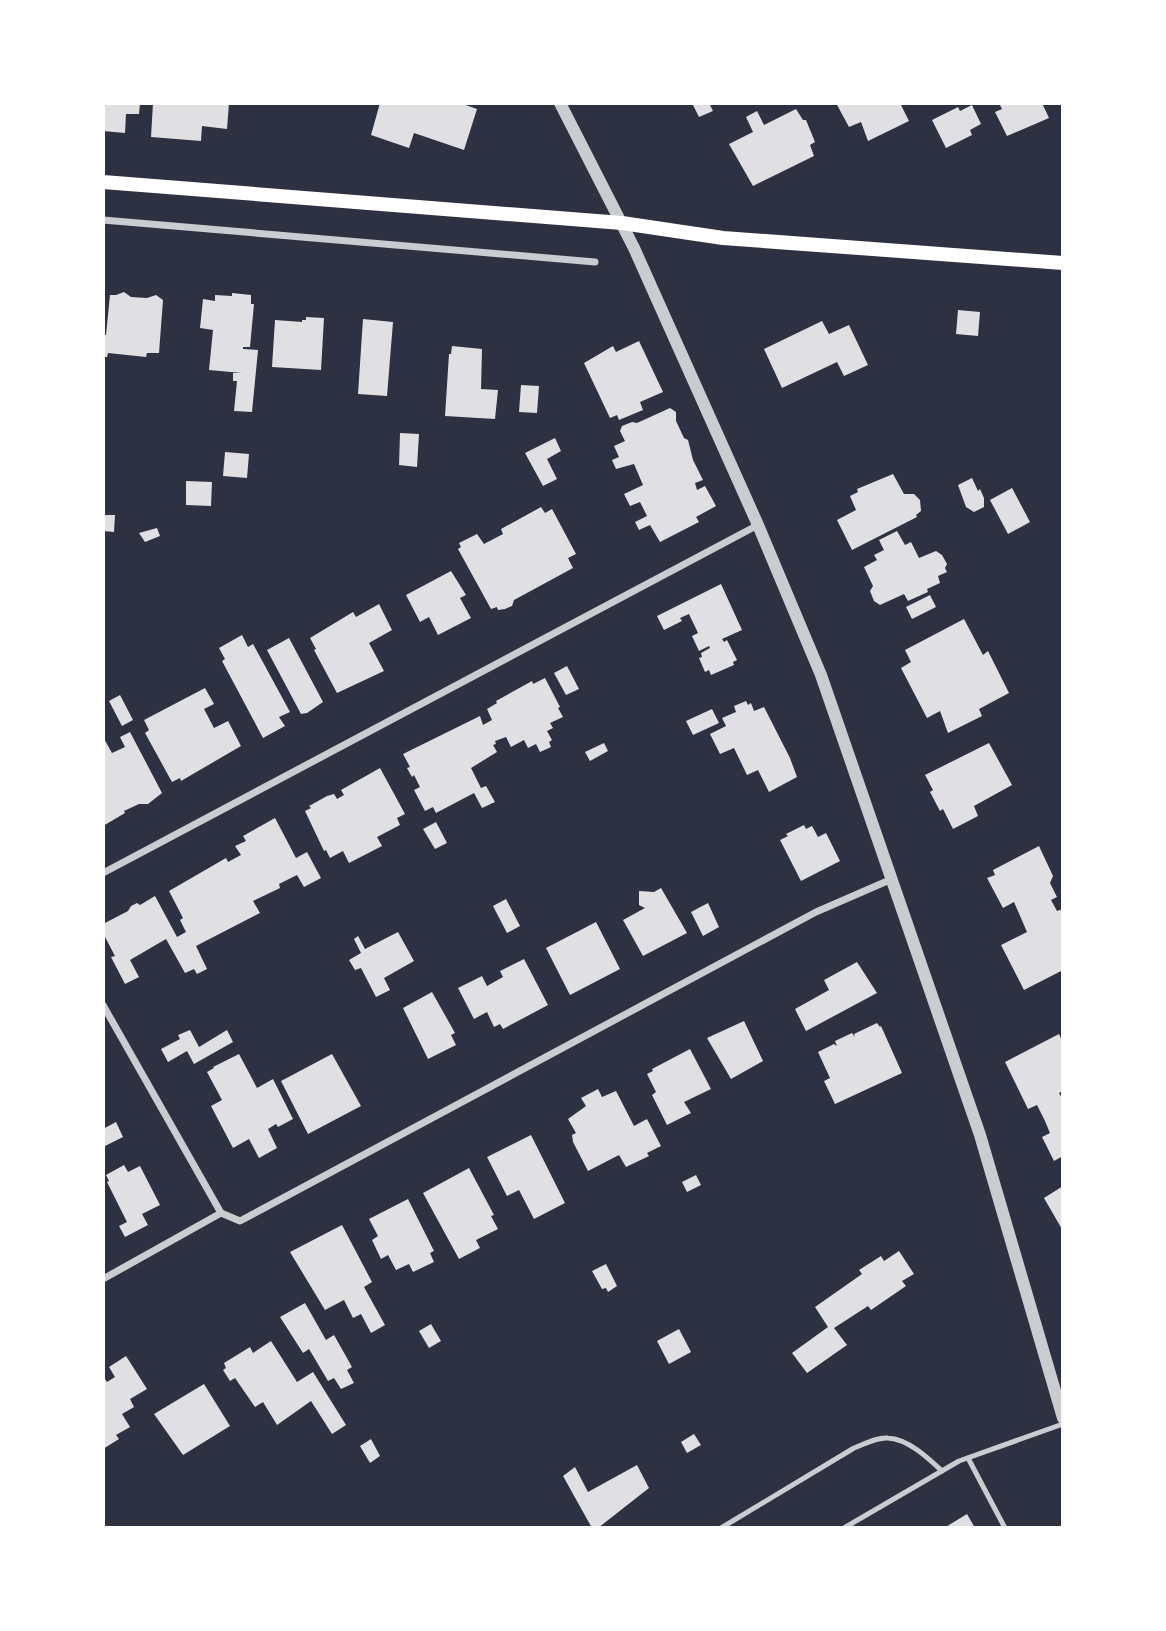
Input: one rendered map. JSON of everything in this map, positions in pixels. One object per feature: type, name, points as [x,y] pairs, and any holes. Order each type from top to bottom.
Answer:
[{"type":"main road","points":[[103,183],[622,223],[736,239],[1063,263]]},
{"type":"street","points":[[560,103],[622,223],[758,525],[821,675],[980,1135],[1063,1418]]},
{"type":"street","points":[[103,220],[595,262]]},
{"type":"street","points":[[103,873],[758,525]]},
{"type":"street","points":[[103,1005],[221,1213],[240,1221],[816,912],[892,878]]},
{"type":"street","points":[[103,1279],[221,1213]]},
{"type":"lane","points":[[844,1528],[968,1458],[1063,1424]]},
{"type":"lane","points":[[721,1528],[855,1448],[876,1440],[888,1438],[900,1441],[924,1454],[943,1471]]},
{"type":"lane","points":[[968,1458],[1005,1528]]},
{"type":"building","points":[[103,103],[140,103],[139,114],[126,114],[125,133],[103,131]]},
{"type":"building","points":[[153,103],[229,103],[227,129],[202,126],[201,141],[151,137]]},
{"type":"building","points":[[380,103],[460,103],[477,109],[464,150],[414,133],[409,148],[371,135]]},
{"type":"building","points":[[692,103],[709,103],[713,111],[699,117]]},
{"type":"building","points":[[836,103],[900,103],[909,121],[868,141],[861,122],[849,127]]},
{"type":"building","points":[[999,103],[1042,103],[1049,118],[1007,136],[995,112],[1002,109]]},
{"type":"building","points":[[972,105],[981,124],[970,130],[972,135],[946,148],[932,120],[958,107],[960,111]]},
{"type":"building","points":[[796,109],[803,120],[806,120],[815,142],[810,145],[814,156],[753,186],[729,144],[753,132],[746,117],[757,111],[764,125]]},
{"type":"building","points":[[124,292],[131,297],[147,298],[156,295],[163,300],[159,353],[147,353],[146,357],[108,353],[107,357],[103,357],[103,335],[106,335],[110,295]]},
{"type":"building","points":[[232,293],[251,295],[251,304],[254,304],[250,347],[243,347],[258,350],[252,412],[234,411],[237,381],[233,381],[233,373],[242,373],[209,370],[213,330],[200,328],[203,299],[215,301],[215,295],[232,296]]},
{"type":"building","points":[[958,310],[980,312],[978,336],[956,334]]},
{"type":"building","points":[[306,317],[324,318],[321,370],[272,367],[275,320],[302,322]]},
{"type":"building","points":[[363,319],[393,322],[387,396],[358,394]]},
{"type":"building","points":[[822,321],[829,334],[849,325],[868,365],[844,376],[837,362],[782,388],[764,349]]},
{"type":"building","points":[[639,341],[663,392],[640,402],[643,410],[619,420],[617,415],[610,418],[584,363],[613,346],[616,352]]},
{"type":"building","points":[[452,346],[482,349],[481,389],[498,390],[495,419],[445,416],[449,354]]},
{"type":"building","points":[[521,385],[539,386],[537,413],[519,412]]},
{"type":"building","points":[[670,408],[676,412],[676,421],[684,438],[688,440],[693,460],[703,480],[695,483],[697,490],[705,486],[716,506],[696,517],[699,522],[660,542],[650,525],[639,530],[635,522],[647,516],[640,502],[630,506],[624,494],[643,485],[634,464],[616,469],[612,460],[619,457],[614,446],[625,441],[620,431],[622,426],[637,423]]},
{"type":"building","points":[[400,433],[419,434],[417,467],[399,465]]},
{"type":"building","points":[[555,438],[561,451],[547,459],[557,479],[543,486],[525,453]]},
{"type":"building","points":[[225,452],[249,454],[247,478],[223,476]]},
{"type":"building","points":[[893,474],[904,494],[914,494],[920,500],[921,511],[917,517],[852,550],[837,520],[856,510],[850,496],[858,492],[857,489]]},
{"type":"building","points":[[972,478],[984,498],[984,507],[974,512],[966,507],[958,485]]},
{"type":"building","points":[[186,481],[212,482],[211,506],[186,505]]},
{"type":"building","points":[[1012,488],[1030,522],[1008,534],[990,500]]},
{"type":"building","points":[[541,507],[545,513],[552,509],[576,554],[568,558],[573,568],[514,600],[512,606],[491,609],[458,549],[461,547],[459,543],[477,534],[484,544],[503,534],[501,529]]},
{"type":"building","points":[[103,515],[115,515],[114,532],[103,531]]},
{"type":"building","points":[[157,528],[160,536],[145,542],[139,533]]},
{"type":"building","points":[[897,531],[905,545],[911,542],[919,558],[936,551],[942,555],[947,564],[947,572],[938,576],[940,583],[927,589],[928,592],[908,601],[904,594],[880,605],[874,601],[870,591],[873,586],[864,567],[877,560],[874,555],[884,550],[879,540]]},
{"type":"building","points":[[451,571],[466,595],[460,598],[471,618],[438,635],[429,617],[420,622],[406,595]]},
{"type":"building","points":[[721,584],[742,630],[722,639],[724,642],[727,640],[737,660],[733,662],[734,665],[711,675],[709,670],[705,672],[699,658],[702,657],[701,653],[710,648],[709,646],[699,651],[692,636],[698,633],[689,614],[680,618],[682,621],[664,630],[657,616]]},
{"type":"building","points":[[930,595],[936,607],[912,619],[906,607]]},
{"type":"building","points":[[379,604],[392,630],[369,643],[384,671],[337,693],[310,638],[353,612],[356,617]]},
{"type":"building","points":[[964,619],[983,655],[988,651],[1009,693],[979,709],[982,716],[948,733],[940,711],[927,718],[901,668],[911,662],[905,650]]},
{"type":"building","points":[[242,635],[248,647],[253,644],[290,712],[279,717],[285,726],[263,738],[222,661],[225,659],[219,648]]},
{"type":"building","points":[[289,638],[323,702],[307,713],[301,714],[267,650]]},
{"type":"building","points":[[567,666],[579,689],[566,695],[554,673]]},
{"type":"building","points":[[545,678],[563,717],[550,723],[553,728],[547,731],[552,740],[549,742],[551,747],[540,752],[536,744],[528,748],[524,740],[511,747],[506,737],[495,741],[496,744],[493,745],[497,752],[471,768],[481,788],[486,786],[495,802],[482,808],[474,793],[436,813],[433,807],[425,811],[414,790],[420,787],[407,768],[410,767],[403,754],[480,716],[483,725],[492,720],[487,709],[497,703],[496,701],[532,681],[533,684]]},
{"type":"building","points":[[205,688],[214,704],[204,709],[214,728],[228,721],[241,746],[181,781],[180,778],[172,782],[145,733],[149,730],[144,720]]},
{"type":"building","points":[[120,695],[133,720],[122,726],[109,701]]},
{"type":"building","points":[[746,701],[748,705],[751,703],[754,711],[764,707],[797,777],[769,792],[758,770],[747,775],[734,748],[720,754],[710,734],[726,726],[722,718],[736,712],[734,706]]},
{"type":"building","points":[[712,709],[719,723],[693,735],[686,721]]},
{"type":"building","points":[[130,732],[162,793],[148,804],[139,804],[124,811],[125,813],[103,826],[103,737],[112,753],[125,747],[120,737]]},
{"type":"building","points":[[604,743],[608,751],[590,761],[585,752]]},
{"type":"building","points":[[989,743],[1012,785],[974,806],[978,816],[953,829],[930,792],[933,790],[925,775]]},
{"type":"building","points":[[380,768],[405,814],[397,818],[400,825],[377,837],[382,846],[349,863],[343,851],[330,858],[305,811],[327,796],[334,794],[337,799],[344,795],[341,790]]},
{"type":"building","points":[[275,818],[296,858],[307,852],[321,878],[304,887],[297,875],[279,884],[280,888],[253,901],[260,913],[196,946],[207,969],[197,974],[194,969],[185,973],[166,939],[130,960],[139,977],[125,984],[111,957],[115,956],[103,933],[103,924],[128,911],[131,906],[137,903],[140,905],[155,896],[177,937],[186,932],[180,920],[183,918],[169,891],[226,858],[228,862],[241,855],[235,846],[246,841],[243,836]]},
{"type":"building","points":[[436,822],[447,843],[435,849],[423,829]]},
{"type":"building","points":[[804,825],[806,829],[812,826],[818,837],[826,833],[840,861],[801,881],[780,840]]},
{"type":"building","points":[[1039,846],[1053,876],[1050,883],[1057,897],[1051,900],[1057,911],[1063,909],[1063,970],[1024,990],[1001,945],[1027,932],[1014,902],[1003,908],[987,878],[995,875],[993,870]]},
{"type":"building","points":[[661,888],[687,933],[643,956],[623,920],[645,908],[639,905],[639,891],[654,892]]},
{"type":"building","points":[[506,899],[520,926],[507,933],[493,906]]},
{"type":"building","points":[[708,903],[719,927],[703,936],[691,912]]},
{"type":"building","points":[[596,922],[620,969],[570,995],[546,948]]},
{"type":"building","points":[[398,932],[414,961],[384,978],[390,990],[376,997],[361,968],[355,970],[349,960],[361,953],[354,939],[358,936],[365,949]]},
{"type":"building","points":[[524,959],[548,1005],[503,1029],[500,1024],[494,1027],[487,1012],[474,1019],[458,988],[482,976],[487,986],[503,977],[500,971]]},
{"type":"building","points":[[857,962],[877,993],[806,1031],[795,1009],[829,990],[824,980]]},
{"type":"building","points":[[432,992],[455,1033],[451,1035],[456,1045],[428,1059],[403,1008]]},
{"type":"building","points":[[744,1021],[763,1061],[731,1079],[707,1038]]},
{"type":"building","points":[[877,1023],[881,1026],[902,1073],[835,1104],[824,1081],[830,1078],[818,1052],[834,1044],[837,1046],[835,1041],[852,1033],[855,1037],[854,1034]]},
{"type":"building","points":[[190,1030],[199,1047],[227,1030],[233,1042],[194,1064],[187,1051],[168,1062],[161,1049],[180,1039],[178,1035]]},
{"type":"building","points":[[1059,1034],[1063,1043],[1063,1091],[1059,1093],[1063,1100],[1063,1156],[1054,1161],[1042,1137],[1050,1133],[1045,1121],[1037,1105],[1028,1109],[1005,1062]]},
{"type":"building","points":[[690,1049],[711,1089],[684,1102],[691,1113],[667,1125],[652,1095],[656,1092],[647,1074]]},
{"type":"building","points":[[239,1054],[257,1088],[273,1079],[293,1119],[268,1129],[277,1148],[259,1158],[249,1139],[233,1148],[211,1106],[222,1100],[207,1072]]},
{"type":"building","points":[[332,1054],[361,1106],[308,1134],[281,1081]]},
{"type":"building","points":[[598,1089],[602,1097],[616,1091],[634,1126],[647,1119],[661,1146],[647,1153],[649,1156],[626,1167],[619,1155],[588,1171],[573,1142],[572,1135],[576,1133],[568,1119],[586,1106],[581,1098]]},
{"type":"building","points":[[116,1122],[123,1137],[103,1147],[103,1129]]},
{"type":"building","points":[[531,1135],[565,1203],[534,1219],[519,1190],[507,1196],[487,1157]]},
{"type":"building","points":[[124,1165],[128,1172],[140,1166],[160,1205],[142,1214],[148,1225],[125,1237],[119,1226],[127,1222],[106,1175]]},
{"type":"building","points":[[469,1168],[494,1215],[491,1216],[498,1229],[476,1240],[480,1248],[459,1259],[423,1193]]},
{"type":"building","points":[[696,1175],[701,1185],[687,1192],[682,1182]]},
{"type":"building","points":[[1063,1186],[1063,1231],[1044,1198]]},
{"type":"building","points":[[408,1199],[434,1251],[430,1253],[434,1262],[413,1272],[409,1264],[396,1270],[388,1255],[381,1259],[372,1240],[378,1236],[369,1219]]},
{"type":"building","points":[[342,1225],[372,1282],[364,1287],[385,1325],[371,1333],[361,1314],[353,1318],[344,1300],[325,1310],[290,1252]]},
{"type":"building","points":[[899,1251],[914,1274],[902,1281],[906,1286],[871,1310],[868,1306],[834,1328],[847,1345],[807,1373],[792,1353],[828,1327],[815,1307],[862,1274],[859,1270],[881,1256],[884,1261]]},
{"type":"building","points":[[606,1264],[617,1286],[608,1292],[606,1288],[602,1289],[592,1271]]},
{"type":"building","points":[[305,1303],[326,1340],[334,1335],[352,1367],[347,1370],[354,1383],[341,1389],[334,1378],[328,1381],[309,1349],[303,1353],[280,1317]]},
{"type":"building","points":[[431,1324],[441,1341],[429,1348],[419,1331]]},
{"type":"building","points":[[679,1329],[691,1352],[669,1364],[657,1341]]},
{"type":"building","points":[[271,1341],[297,1382],[313,1372],[346,1425],[332,1434],[311,1401],[277,1425],[263,1402],[255,1407],[235,1378],[230,1381],[223,1370],[226,1368],[224,1363],[250,1347],[253,1353]]},
{"type":"building","points":[[126,1356],[147,1389],[130,1399],[134,1407],[122,1414],[130,1427],[116,1435],[119,1439],[103,1449],[103,1376],[107,1382],[115,1377],[109,1367]]},
{"type":"building","points":[[204,1384],[230,1426],[183,1455],[154,1414]]},
{"type":"building","points":[[694,1434],[701,1445],[687,1453],[681,1442]]},
{"type":"building","points":[[371,1439],[380,1456],[370,1463],[360,1446]]},
{"type":"building","points":[[637,1465],[649,1488],[598,1528],[592,1528],[563,1476],[575,1467],[588,1492]]},
{"type":"building","points":[[967,1514],[975,1528],[944,1528]]}]
